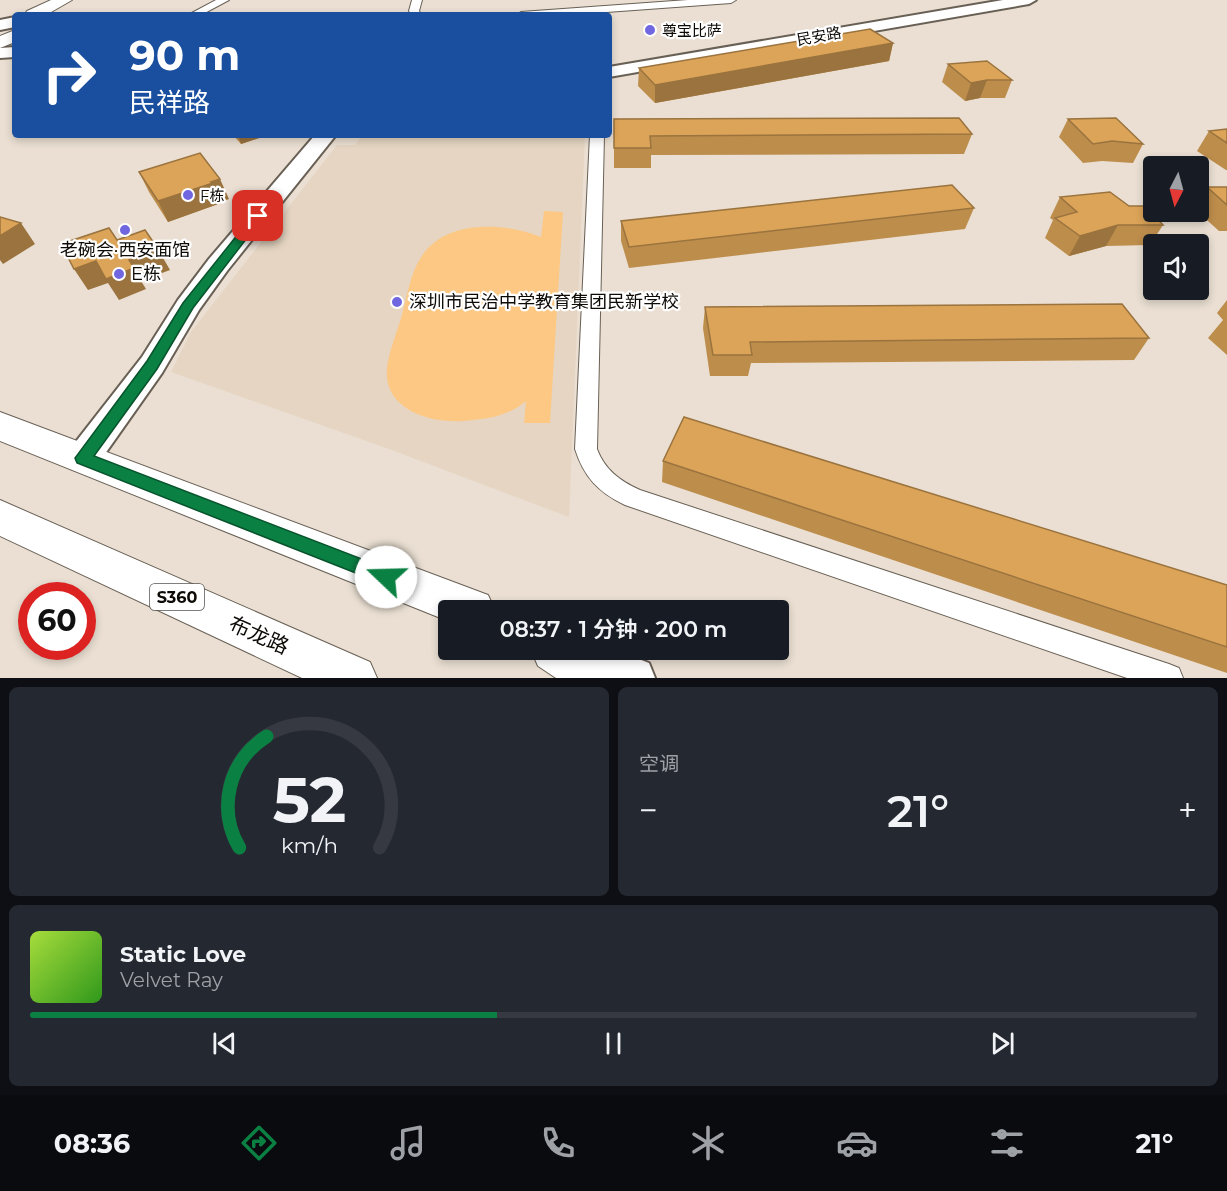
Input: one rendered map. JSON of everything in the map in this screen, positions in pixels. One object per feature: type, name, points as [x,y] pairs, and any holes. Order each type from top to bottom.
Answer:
[{"type":"main road","name":"民安路","points":[[612,63],[989,0]]},
{"type":"main road","name":"民安路","points":[[612,71],[1029,0]]},
{"type":"main road","points":[[42,12],[70,2]]},
{"type":"main road","points":[[58,12],[70,2]]},
{"type":"main road","points":[[83,458],[152,365],[188,306],[218,265],[324,138]]},
{"type":"main road","points":[[0,426],[447,600]]},
{"type":"main road","name":"布龙路","points":[[0,517],[354,678]]},
{"type":"main road","points":[[569,660],[597,678]]},
{"type":"main road","points":[[592,660],[634,678]]},
{"type":"street","points":[[199,12],[224,0]]},
{"type":"street","points":[[563,12],[731,0]]},
{"type":"street","points":[[597,138],[586,449],[600,478],[633,498],[1169,678]]},
{"type":"shaded area","name":"深圳市民治中学教育集团民新学校","points":[[360,138],[585,138],[569,517],[392,450],[171,372],[191,332],[337,145],[355,145]]},
{"type":"shaded area","points":[[544,211],[563,212],[550,423],[524,423],[526,401],[504,414],[462,421],[436,419],[411,411],[392,394],[387,368],[411,279],[420,259],[430,246],[443,237],[475,227],[510,228],[541,237]]},
{"type":"building","points":[[870,29],[893,43],[655,85],[639,68]]},
{"type":"building","points":[[987,61],[1012,80],[987,80],[971,83],[948,64]]},
{"type":"building","points":[[959,118],[972,134],[650,136],[651,148],[614,148],[614,119]]},
{"type":"building","points":[[1116,118],[1143,144],[1112,141],[1093,144],[1068,119]]},
{"type":"building","points":[[1227,129],[1227,143],[1209,131]]},
{"type":"building","points":[[200,153],[220,179],[158,201],[139,172]]},
{"type":"building","points":[[952,185],[974,208],[629,247],[621,221]]},
{"type":"building","points":[[1209,187],[1227,187],[1227,205],[1209,189]]},
{"type":"building","points":[[1110,192],[1129,206],[1143,206],[1143,222],[1160,222],[1163,225],[1118,225],[1080,236],[1055,218],[1077,212],[1060,197]]},
{"type":"building","points":[[0,217],[21,223],[0,236]]},
{"type":"building","points":[[109,228],[117,240],[145,230],[158,249],[129,260],[134,268],[106,279],[96,261],[74,269],[61,244]]},
{"type":"building","points":[[1122,304],[1149,338],[750,342],[752,355],[713,355],[705,307]]},
{"type":"building","points":[[684,417],[1227,585],[1227,647],[663,461]]},
{"type":"place","name":"尊宝比萨","points":[[650,30]]},
{"type":"place","name":"F栋","points":[[188,195]]},
{"type":"place","name":"老碗会·西安面馆","points":[[125,230]]},
{"type":"place","name":"E栋","points":[[119,274]]},
{"type":"place","name":"深圳市民治中学教育集团民新学校","points":[[397,302]]},
{"type":"route","points":[[258,216],[188,306],[135,390],[83,458],[386,577]]}]
